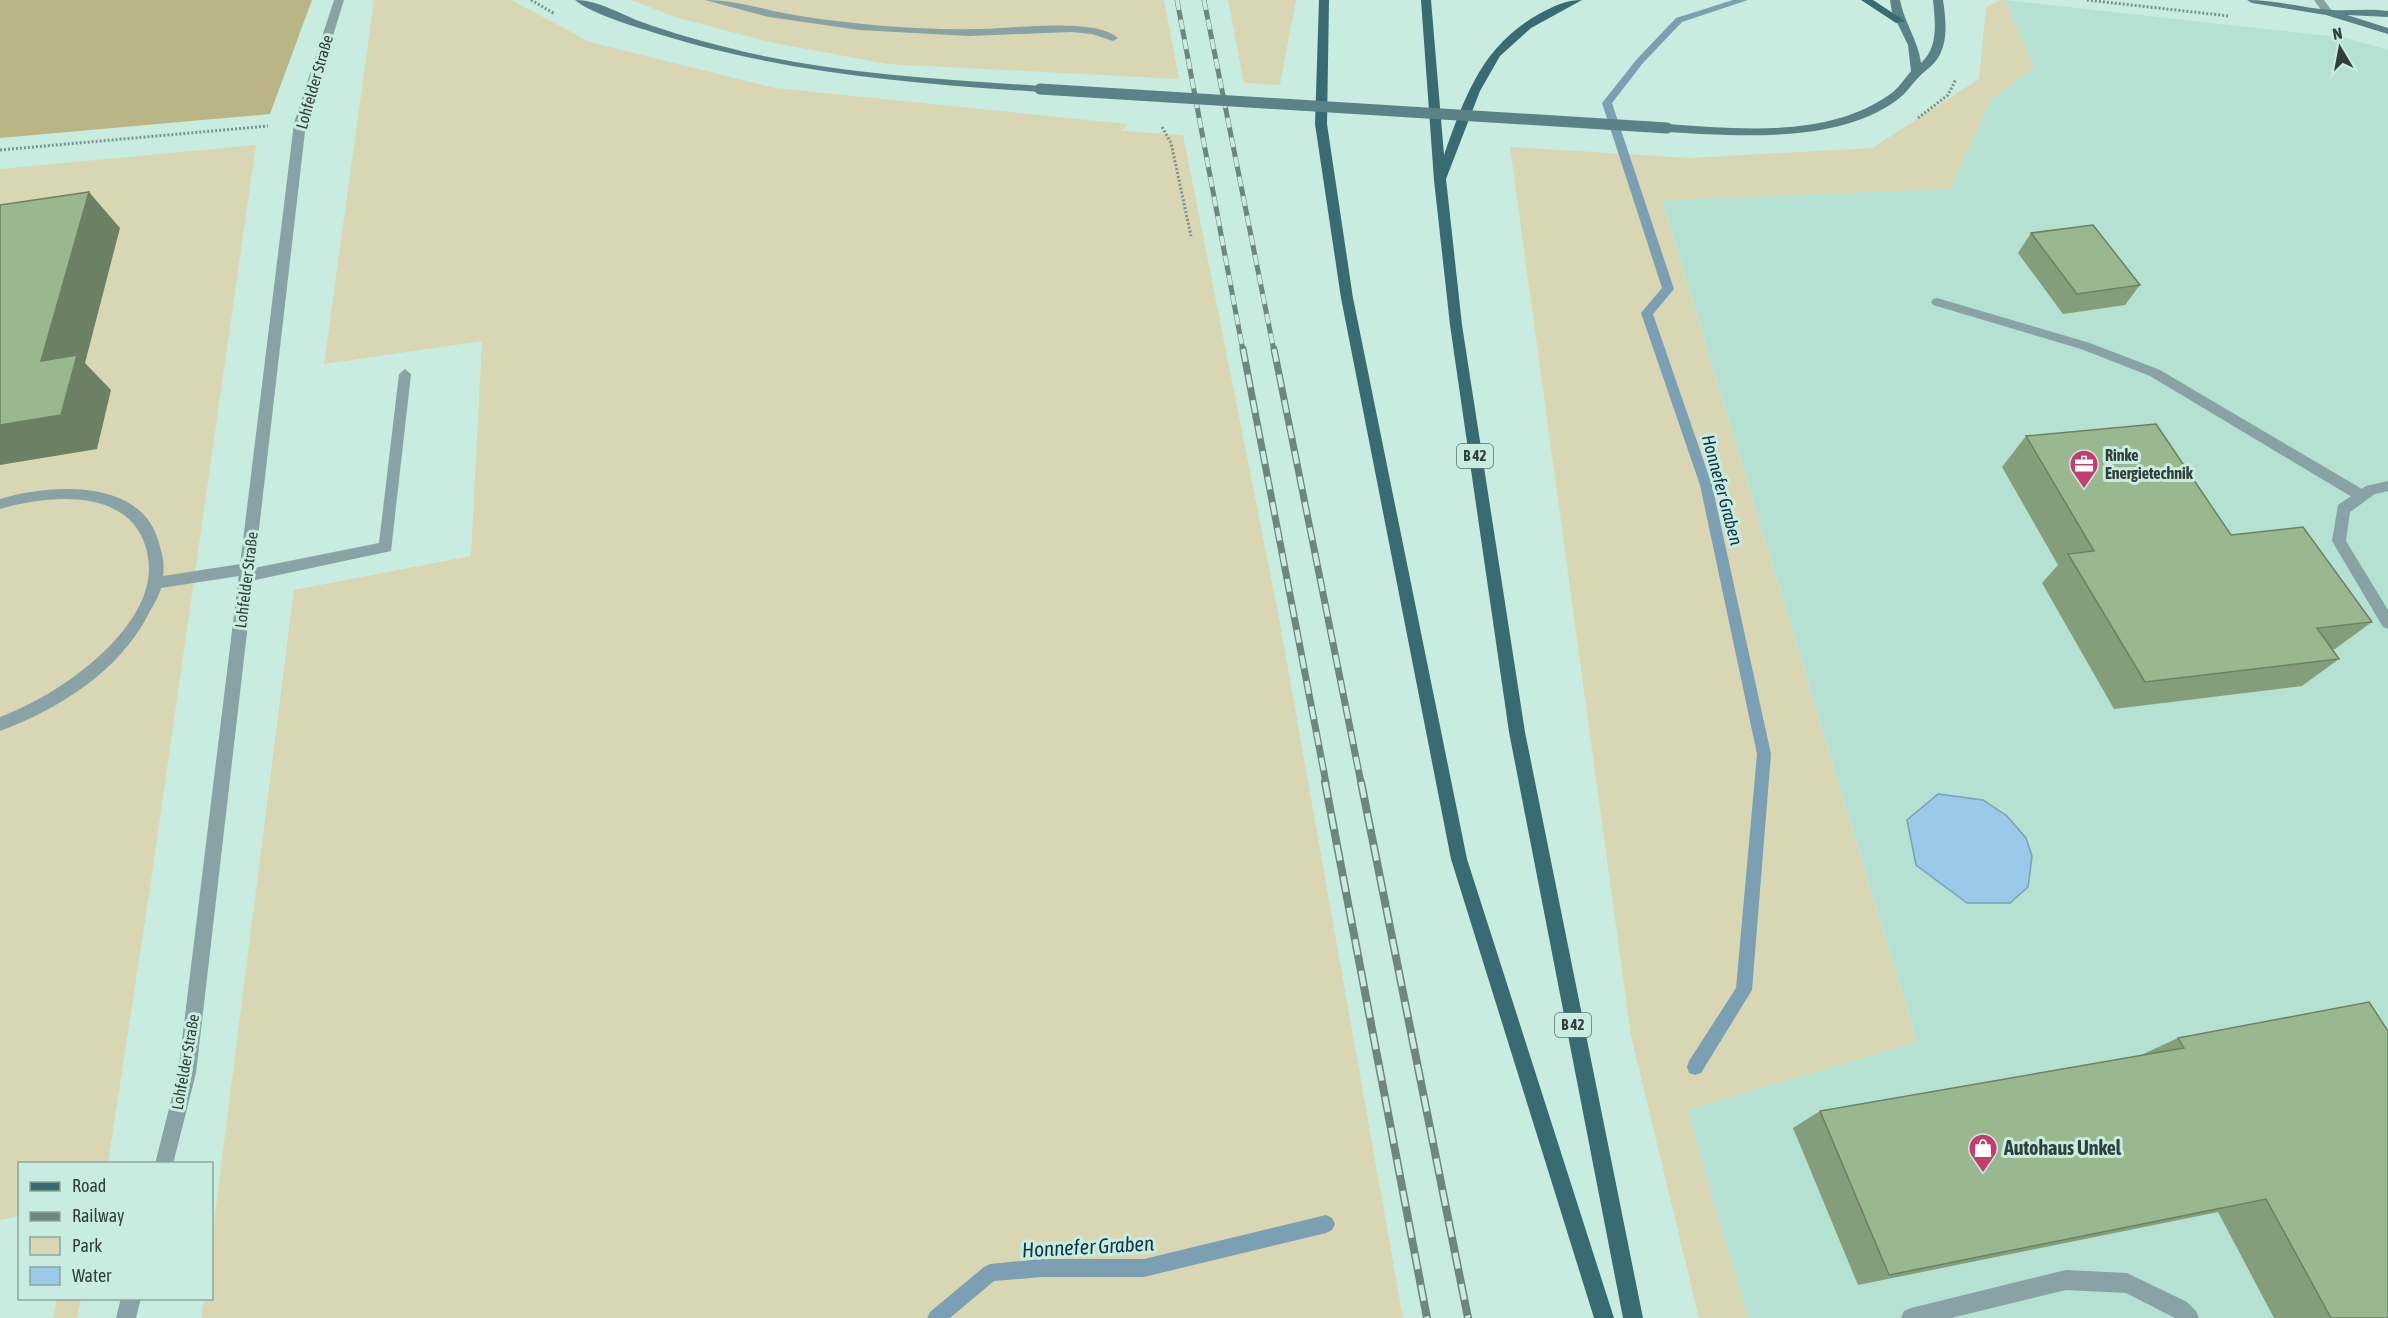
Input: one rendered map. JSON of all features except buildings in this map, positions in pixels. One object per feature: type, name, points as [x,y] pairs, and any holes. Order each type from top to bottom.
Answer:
[{"type":"main road","points":[[1324,0],[1320,107],[1347,298],[1459,859],[1604,1318]]},
{"type":"main road","name":"B 42","points":[[1426,0],[1440,180],[1456,325],[1517,732],[1633,1318]]},
{"type":"main road","points":[[1440,180],[1489,64],[1507,44],[1537,19],[1577,0]]},
{"type":"main road","points":[[1866,0],[1900,21]]},
{"type":"street","name":"Lohfelder Straße","points":[[165,1162],[187,1073],[300,123],[339,0]]},
{"type":"street","points":[[580,0],[623,19],[721,50],[795,64],[913,80],[1667,128],[1771,130],[1840,121],[1881,104],[1896,95],[1932,58],[1939,36],[1938,0]]},
{"type":"street","points":[[710,0],[803,20],[901,31],[982,33],[1083,29],[1113,38]]},
{"type":"street","points":[[1895,0],[1900,21],[1913,45],[1917,72]]},
{"type":"street","points":[[2252,0],[2328,12],[2388,32]]},
{"type":"street","points":[[2319,0],[2328,12]]},
{"type":"street","points":[[2328,12],[2366,11],[2388,14]]},
{"type":"street","points":[[1937,302],[2085,346],[2155,373],[2362,496]]},
{"type":"street","points":[[156,583],[247,572],[386,546],[405,374]]},
{"type":"street","points":[[2388,486],[2371,490],[2343,509],[2338,541],[2388,623]]},
{"type":"street","points":[[0,504],[14,499],[64,493],[108,499],[139,517],[156,546],[156,583],[138,622],[106,661],[60,697],[0,724]]},
{"type":"street","points":[[1911,1318],[2066,1280],[2127,1283],[2180,1309],[2189,1318]]},
{"type":"street","points":[[126,1318],[131,1300]]},
{"type":"path","points":[[0,150],[300,123]]},
{"type":"path","points":[[1160,124],[1172,143],[1191,236]]},
{"type":"shaded area","points":[[0,0],[312,0],[270,114],[0,138]]},
{"type":"shaded area","points":[[2005,0],[2346,38],[2388,50],[2388,1318],[1748,1318],[1686,1110],[1917,1041],[1662,199],[1950,189],[1991,100],[2034,67]]},
{"type":"green space","points":[[374,0],[511,0],[590,42],[775,88],[1127,124],[1122,131],[1183,135],[1278,612],[1403,1318],[201,1318],[204,1300],[213,1300],[213,1230],[294,590],[471,556],[482,341],[324,364]]},
{"type":"green space","points":[[631,0],[1164,0],[1179,79],[888,64],[774,43],[678,18]]},
{"type":"green space","points":[[1228,0],[1296,0],[1280,85],[1244,83]]},
{"type":"green space","points":[[2005,0],[2034,67],[1991,100],[1950,189],[1662,200],[1917,1042],[1687,1110],[1748,1318],[1699,1318],[1631,1036],[1510,147],[1690,158],[1872,148],[1979,79],[1986,7]]},
{"type":"green space","points":[[256,145],[150,888],[108,1162],[18,1162],[18,1216],[0,1220],[0,169]]},
{"type":"green space","points":[[57,1300],[81,1300],[77,1318],[53,1318]]},
{"type":"water","points":[[1938,794],[1983,800],[2007,816],[2026,838],[2032,856],[2028,887],[2010,903],[1967,903],[1916,865],[1907,820]]},
{"type":"waterway","name":"Honnefer Graben","points":[[1695,1067],[1744,990],[1764,754],[1706,485],[1647,313],[1668,289],[1607,103],[1640,61],[1679,20],[1743,0]]},
{"type":"waterway","name":"Honnefer Graben","points":[[936,1318],[990,1273],[1042,1268],[1144,1268],[1326,1224]]},
{"type":"railway","points":[[1177,0],[1243,351]]},
{"type":"railway","points":[[1204,0],[1274,351]]},
{"type":"railway","points":[[1243,349],[1326,783]]},
{"type":"railway","points":[[1274,349],[1361,783]]},
{"type":"railway","points":[[1325,782],[1427,1318]]},
{"type":"railway","points":[[1361,782],[1468,1318]]},
{"type":"place","name":"Rinke Energietechnik","points":[[2084,490]]},
{"type":"place","name":"Autohaus Unkel","points":[[1983,1174]]}]
